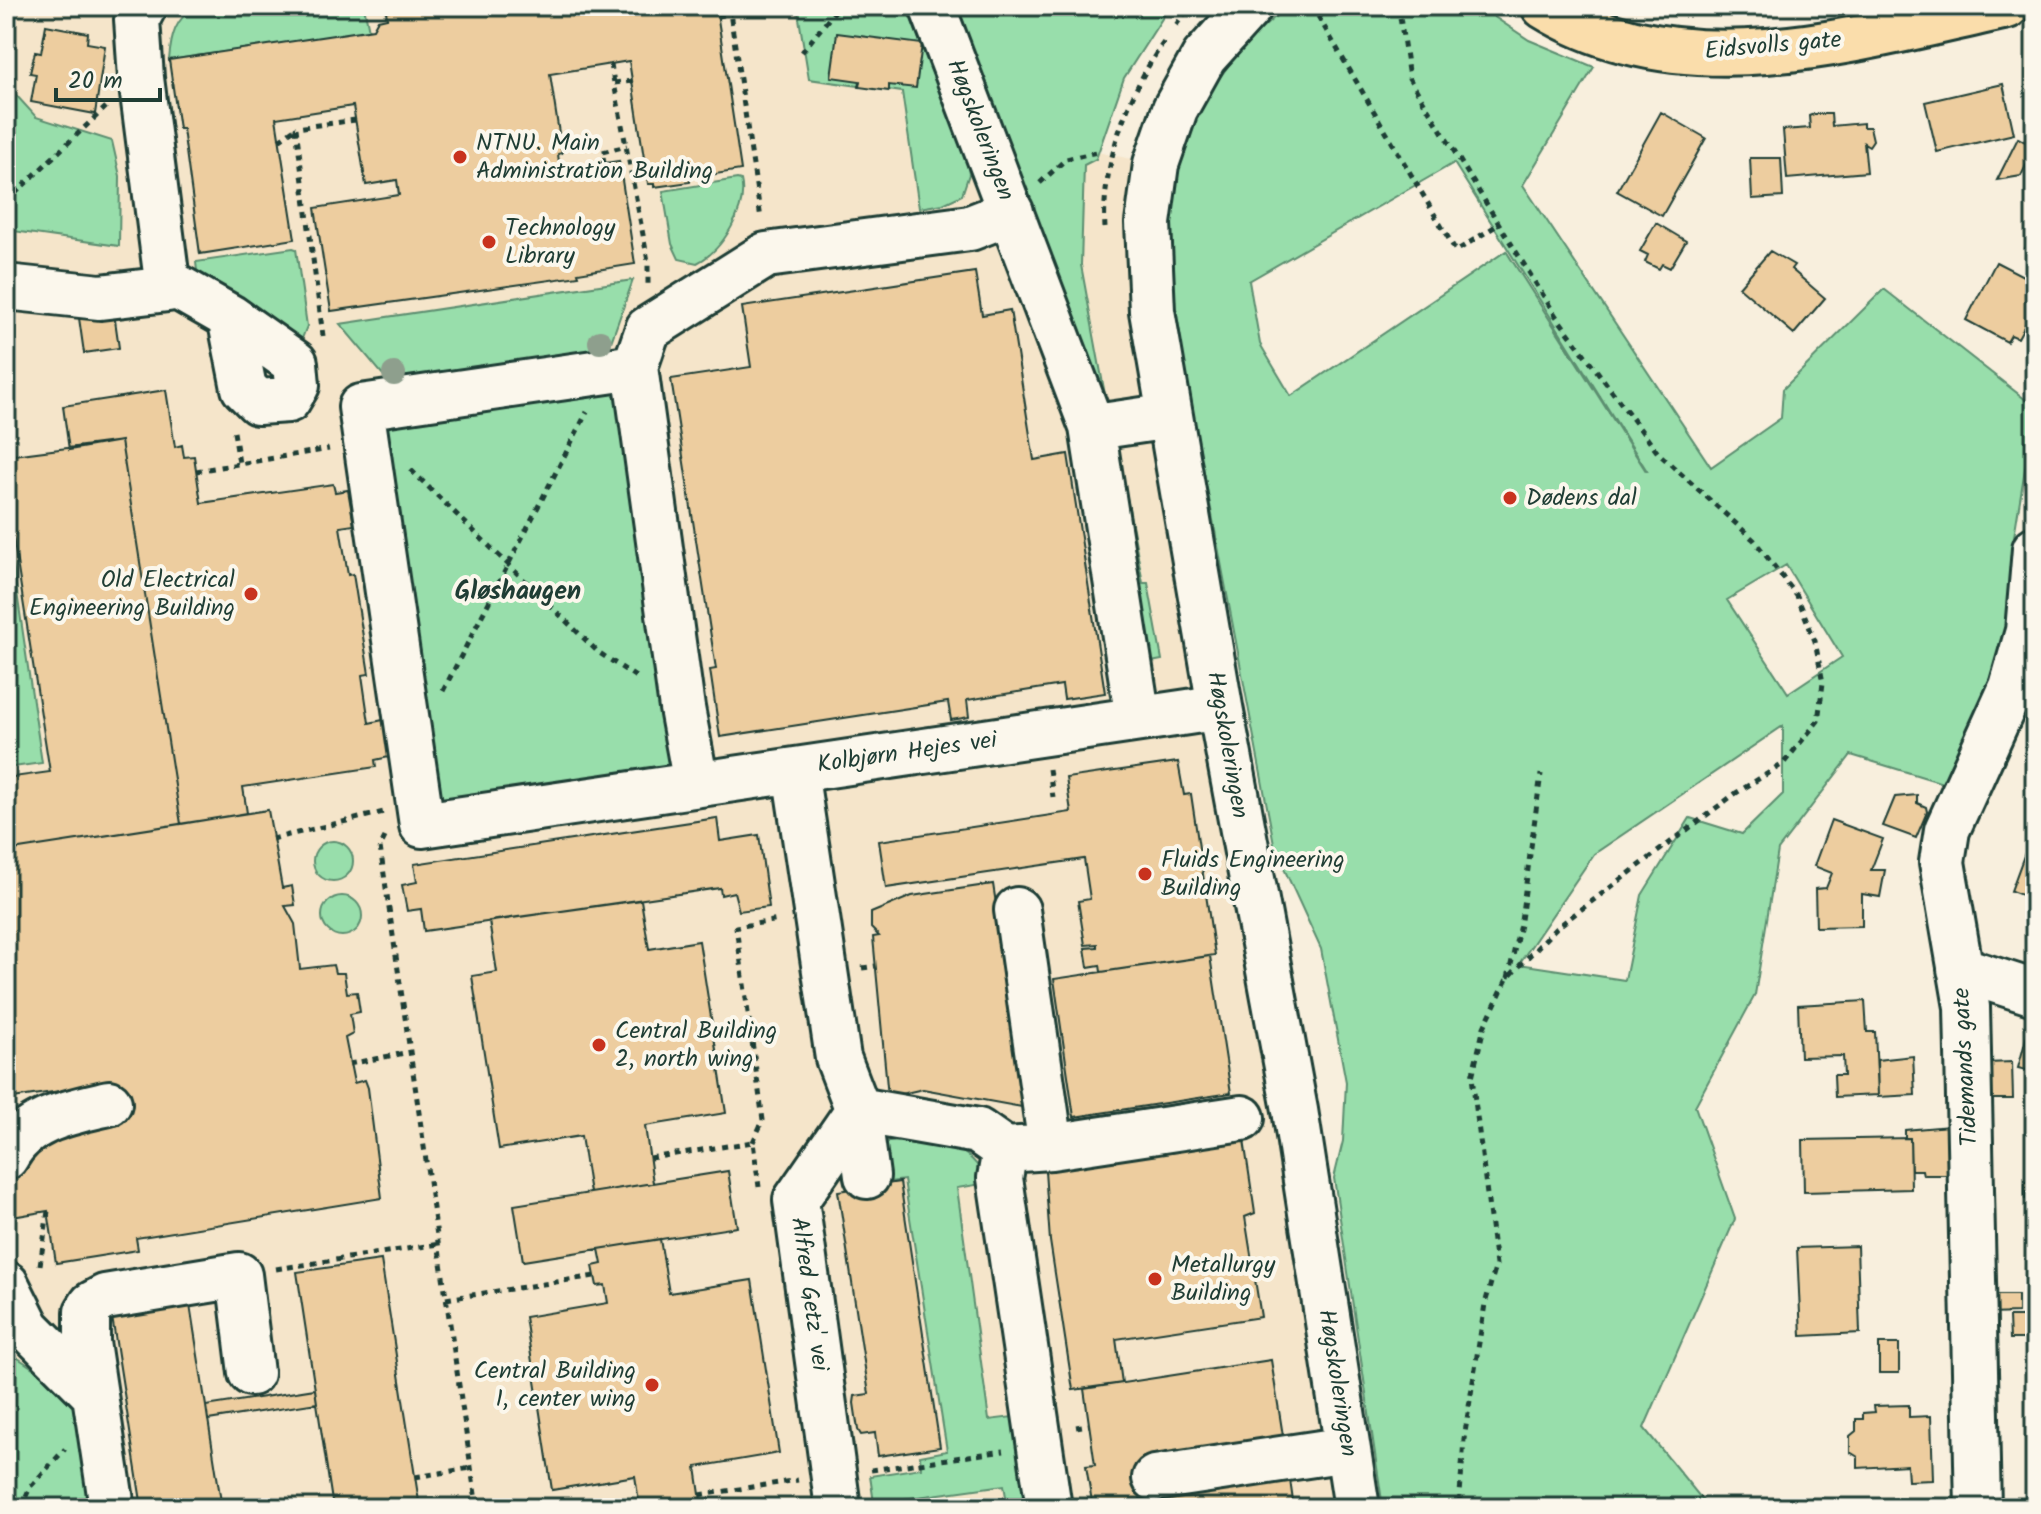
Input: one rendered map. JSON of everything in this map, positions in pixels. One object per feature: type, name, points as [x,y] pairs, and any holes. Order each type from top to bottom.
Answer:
[{"type":"main road","name":"Eidsvolls gate","points":[[1544,6],[1605,35],[1654,48],[1710,54],[1848,40],[2007,6]]},
{"type":"street","points":[[6,287],[100,297],[168,289],[141,78],[137,19],[144,6]]},
{"type":"street","name":"Høgskoleringen","points":[[932,6],[1092,427],[1138,719]]},
{"type":"street","name":"Høgskoleringen","points":[[1250,6],[1204,57],[1175,109],[1156,164],[1148,223],[1152,311],[1220,707],[1295,1110],[1357,1508]]},
{"type":"street","points":[[795,770],[422,825],[345,423],[361,407],[630,356],[766,255],[970,228],[1011,212]]},
{"type":"street","points":[[167,281],[230,317]]},
{"type":"street","points":[[630,356],[696,784]]},
{"type":"street","points":[[1109,425],[1170,416]]},
{"type":"street","name":"Tidemands gate","points":[[1978,1508],[1967,1007],[1942,862],[1947,830],[2012,687],[2028,631],[2035,549]]},
{"type":"street","name":"Kolbjørn Hejes vei","points":[[867,1176],[858,1110],[838,1058],[795,770],[1220,707]]},
{"type":"street","points":[[1017,910],[1051,1147]]},
{"type":"street","points":[[1960,969],[2035,993]]},
{"type":"street","points":[[6,1157],[15,1140],[54,1116],[109,1103]]},
{"type":"street","points":[[858,1110],[978,1131],[1005,1150],[1051,1147],[1242,1118]]},
{"type":"street","name":"Alfred Getz' vei","points":[[836,1492],[796,1200],[858,1110]]},
{"type":"street","points":[[1005,1150],[1000,1178],[1049,1508]]},
{"type":"street","points":[[112,1508],[87,1342],[87,1312],[92,1304],[105,1297],[239,1275],[251,1373]]},
{"type":"street","points":[[6,1284],[28,1328],[94,1394]]},
{"type":"street","points":[[1155,1478],[1347,1449]]},
{"type":"path","points":[[729,6],[766,255]]},
{"type":"path","points":[[802,52],[839,6]]},
{"type":"path","points":[[1312,6],[1418,181],[1456,251],[1499,224]]},
{"type":"path","points":[[1401,6],[1409,78],[1556,316],[1658,453],[1754,540],[1797,596],[1815,641],[1823,683],[1818,721],[1783,764],[1736,793],[1555,929],[1507,979]]},
{"type":"path","points":[[718,16],[731,14]]},
{"type":"path","points":[[442,692],[509,567],[630,356],[648,261],[611,64]]},
{"type":"path","points":[[6,202],[141,78]]},
{"type":"path","points":[[614,83],[632,81]]},
{"type":"path","points":[[279,140],[296,128]]},
{"type":"path","points":[[604,163],[602,152],[627,146]]},
{"type":"path","points":[[1011,212],[1066,159],[1097,152]]},
{"type":"path","points":[[196,471],[345,423]]},
{"type":"path","points":[[407,466],[598,652],[682,708]]},
{"type":"path","points":[[1459,1508],[1464,1439],[1485,1304],[1496,1265],[1472,1077],[1484,1027],[1507,979],[1521,920],[1541,774]]},
{"type":"path","points":[[272,839],[387,811]]},
{"type":"path","points":[[380,847],[477,1508]]},
{"type":"path","points":[[796,1200],[762,1205],[753,1142],[763,1120],[736,927],[817,914]]},
{"type":"path","points":[[349,1064],[410,1052]]},
{"type":"path","points":[[650,1158],[753,1142]]},
{"type":"path","points":[[239,1275],[337,1263],[439,1244]]},
{"type":"path","points":[[446,1299],[595,1276]]},
{"type":"path","points":[[21,1508],[30,1487],[72,1442]]},
{"type":"path","points":[[700,1495],[836,1492],[1039,1446]]},
{"type":"path","points":[[415,1477],[471,1468]]},
{"type":"shaded area","points":[[6,6],[1013,6],[1097,152],[1156,164],[1148,223],[1357,1508],[112,1508],[77,1397],[18,1358],[6,1346]]},
{"type":"green space","points":[[196,6],[364,6],[369,31],[169,60],[175,29]]},
{"type":"green space","points":[[797,6],[906,6],[967,163],[969,174],[962,195],[943,204],[919,208],[902,92],[809,79]]},
{"type":"green space","points":[[950,6],[1170,6],[1124,78],[1096,159],[1084,165],[1081,265],[1108,411]]},
{"type":"green space","points":[[1289,6],[1478,6],[1529,40],[1594,67],[1523,185],[1711,467],[1781,418],[1783,389],[1884,289],[2035,407],[2012,549],[2002,665],[1946,784],[1851,755],[1778,850],[1755,995],[1695,1106],[1735,1219],[1644,1428],[1709,1508],[1383,1508],[1334,1178],[1343,1141],[1346,1082],[1321,949],[1275,849],[1170,292],[1165,249],[1170,192],[1190,131],[1221,75],[1264,27]],"holes":[[[1454,163],[1647,471],[1506,251],[1291,396],[1260,344],[1249,281]],[[1786,565],[1842,657],[1788,693],[1727,600]],[[1783,726],[1783,794],[1742,834],[1690,818],[1642,895],[1625,980],[1519,964],[1594,854]]]},
{"type":"green space","points":[[6,84],[36,117],[112,141],[120,176],[119,246],[6,230]]},
{"type":"green space","points":[[741,180],[741,203],[724,238],[697,263],[679,259],[672,244],[663,191]]},
{"type":"green space","points":[[296,249],[307,326],[301,341],[204,279],[197,271],[196,262]]},
{"type":"green space","points":[[633,280],[606,356],[394,388],[340,324]]},
{"type":"green space","points":[[621,383],[678,769],[432,805],[375,419]]},
{"type":"green space","points":[[1116,439],[1143,583],[1148,583],[1162,660],[1146,663]]},
{"type":"green space","points":[[6,532],[42,763],[6,768]]},
{"type":"green space","points":[[333,841],[347,847],[353,861],[347,875],[333,881],[319,875],[313,861],[319,847]]},
{"type":"green space","points":[[342,896],[356,902],[362,916],[356,930],[342,936],[328,930],[322,916],[328,902]]},
{"type":"green space","points":[[917,1140],[960,1151],[975,1163],[988,1183],[957,1188],[989,1420],[1021,1416],[1029,1493],[1022,1506],[1008,1508],[1004,1485],[874,1503],[870,1476],[921,1468],[920,1456],[947,1451],[904,1180],[881,1183],[876,1143]]},
{"type":"green space","points":[[6,1346],[18,1358],[76,1397],[112,1508],[6,1508]]},
{"type":"building","name":"NTNU. Main Administration Building","points":[[417,6],[716,6],[741,170],[690,178],[690,182],[654,187],[654,184],[648,184],[629,61],[550,74],[562,153],[558,154],[560,170],[619,161],[635,264],[578,273],[579,276],[331,311],[315,208],[399,195],[397,180],[366,185],[353,106],[276,118],[295,239],[200,254],[183,129],[179,129],[169,60],[373,29],[378,20],[387,18],[386,11]]},
{"type":"building","points":[[46,25],[88,33],[87,43],[105,46],[95,114],[31,102],[36,74],[30,73],[35,52],[41,53]]},
{"type":"building","points":[[837,33],[922,44],[916,88],[889,85],[889,91],[859,87],[860,81],[831,77]]},
{"type":"building","points":[[2003,84],[2014,134],[1937,152],[1925,102]]},
{"type":"building","points":[[1661,112],[1706,138],[1662,216],[1617,191]]},
{"type":"building","points":[[1831,114],[1832,126],[1863,123],[1863,127],[1870,127],[1873,140],[1869,146],[1864,143],[1867,172],[1787,179],[1783,130],[1810,128],[1809,116]]},
{"type":"building","points":[[2018,138],[2035,147],[2021,176],[1997,180]]},
{"type":"building","points":[[1750,158],[1781,158],[1783,197],[1752,199]]},
{"type":"building","points":[[1656,223],[1686,241],[1670,268],[1662,264],[1659,269],[1645,262],[1648,255],[1640,251]]},
{"type":"building","points":[[2035,231],[2035,255],[2025,249]]},
{"type":"building","points":[[1770,251],[1794,265],[1791,269],[1825,298],[1794,334],[1739,287]]},
{"type":"building","points":[[1996,262],[2035,282],[2035,306],[2018,338],[2011,335],[2007,342],[1966,320]]},
{"type":"building","points":[[975,272],[982,315],[1010,310],[1034,460],[1068,454],[1105,693],[1064,699],[1062,685],[967,700],[969,717],[951,720],[948,702],[720,737],[710,670],[716,669],[671,379],[751,367],[742,307]]},
{"type":"building","points":[[113,306],[119,348],[84,353],[78,311]]},
{"type":"building","name":"Old Electrical Engineering Building","points":[[166,390],[175,447],[182,445],[184,457],[194,456],[201,503],[333,484],[335,492],[348,490],[354,525],[340,527],[348,575],[353,574],[369,674],[362,675],[369,723],[383,720],[389,757],[375,760],[376,767],[243,787],[247,813],[181,824],[121,441],[69,450],[63,406]]},
{"type":"building","points":[[121,441],[181,824],[6,851],[6,778],[50,772],[11,524],[6,524],[6,456]]},
{"type":"building","name":"Fluids Engineering Building","points":[[1178,762],[1184,795],[1191,794],[1215,955],[1101,972],[1100,965],[1088,967],[1085,948],[1097,947],[1097,944],[1085,945],[1078,901],[1090,899],[1084,859],[886,888],[879,841],[1071,812],[1066,778]]},
{"type":"building","points":[[1917,795],[1917,803],[1926,807],[1927,812],[1916,838],[1883,826],[1895,797]]},
{"type":"building","points":[[268,810],[282,888],[292,886],[295,905],[285,906],[295,924],[300,969],[333,965],[335,973],[344,973],[347,993],[357,992],[360,1012],[350,1014],[353,1034],[345,1038],[354,1083],[365,1080],[368,1088],[382,1198],[136,1238],[138,1250],[56,1263],[48,1211],[6,1218],[6,1199],[12,1184],[26,1163],[48,1144],[63,1136],[119,1125],[106,1084],[6,1099],[6,851]]},
{"type":"building","points":[[717,818],[720,841],[759,835],[769,907],[739,911],[734,892],[721,895],[720,888],[424,931],[421,909],[407,911],[402,885],[417,882],[414,864]]},
{"type":"building","points":[[1831,820],[1883,839],[1871,870],[1885,870],[1880,897],[1862,894],[1862,926],[1816,927],[1815,889],[1826,888],[1832,873],[1814,866]]},
{"type":"building","points":[[2029,842],[2035,845],[2035,900],[2011,891]]},
{"type":"building","points":[[993,884],[1027,1108],[923,1089],[888,1097],[873,937],[879,936],[871,928],[871,913],[912,896]]},
{"type":"building","name":"Central Building 2, north wing","points":[[641,900],[649,949],[699,941],[726,1113],[645,1126],[653,1183],[590,1193],[581,1136],[499,1149],[472,976],[497,972],[489,921]]},
{"type":"building","points":[[1210,956],[1231,1093],[1074,1117],[1054,979]]},
{"type":"building","points":[[1865,1001],[1867,1032],[1875,1032],[1878,1095],[1835,1097],[1834,1075],[1844,1075],[1843,1056],[1800,1057],[1798,1005]]},
{"type":"building","points":[[2032,1017],[2035,1017],[2035,1072],[2018,1068]]},
{"type":"building","points":[[1913,1056],[1915,1095],[1878,1097],[1877,1060]]},
{"type":"building","points":[[2012,1062],[2013,1099],[1987,1099],[1987,1063]]},
{"type":"building","points":[[1949,1126],[1950,1175],[1923,1175],[1922,1170],[1911,1170],[1910,1138],[1905,1138],[1905,1130]]},
{"type":"building","points":[[1910,1138],[1911,1189],[1804,1192],[1803,1140]]},
{"type":"building","name":"Metallurgy Building","points":[[1244,1140],[1255,1213],[1245,1217],[1261,1317],[1116,1339],[1122,1383],[1073,1390],[1050,1241],[1045,1171]]},
{"type":"building","points":[[728,1171],[737,1227],[523,1261],[514,1205]]},
{"type":"building","points":[[2035,1181],[2035,1235],[2031,1235],[2031,1199],[2025,1199],[2025,1182]]},
{"type":"building","points":[[900,1182],[940,1447],[878,1456],[875,1433],[861,1435],[858,1430],[855,1396],[869,1394],[838,1191]]},
{"type":"building","points":[[2031,1235],[2035,1235],[2035,1289],[2027,1289],[2027,1270],[2032,1271]]},
{"type":"building","name":"Central Building 1, center wing","points":[[660,1239],[669,1293],[752,1280],[779,1453],[696,1467],[702,1508],[640,1508],[635,1476],[552,1490],[525,1317],[608,1303],[605,1285],[597,1286],[593,1266],[602,1264],[599,1249]]},
{"type":"building","points":[[1857,1246],[1860,1333],[1801,1336],[1797,1248]]},
{"type":"building","points":[[381,1260],[420,1508],[333,1508],[297,1272]]},
{"type":"building","points":[[188,1292],[222,1508],[142,1508],[110,1304]]},
{"type":"building","points":[[1990,1295],[2018,1295],[2018,1313],[1990,1314]]},
{"type":"building","points":[[2009,1317],[2031,1317],[2031,1339],[2010,1339]]},
{"type":"building","points":[[1879,1344],[1899,1344],[1899,1373],[1879,1373]]},
{"type":"building","points":[[1271,1360],[1283,1436],[1148,1457],[1149,1463],[1135,1465],[1141,1503],[1290,1480],[1294,1508],[1093,1508],[1086,1466],[1095,1465],[1084,1389]]},
{"type":"building","points":[[2028,1360],[2035,1360],[2035,1411],[2029,1411]]},
{"type":"building","points":[[315,1389],[317,1403],[208,1420],[206,1406]]},
{"type":"building","points":[[1909,1405],[1909,1417],[1931,1416],[1933,1480],[1908,1481],[1907,1465],[1858,1468],[1858,1457],[1850,1452],[1850,1436],[1856,1431],[1856,1419],[1863,1419],[1863,1413],[1875,1412],[1874,1406]]},
{"type":"place","name":"NTNU. Main Administration Building","points":[[460,157]]},
{"type":"place","name":"Technology Library","points":[[489,242]]},
{"type":"place","name":"Dødens dal","points":[[1510,498]]},
{"type":"place","name":"Old Electrical Engineering Building","points":[[251,594]]},
{"type":"place","name":"Fluids Engineering Building","points":[[1145,874]]},
{"type":"place","name":"Central Building 2, north wing","points":[[599,1045]]},
{"type":"place","name":"Metallurgy Building","points":[[1155,1279]]},
{"type":"place","name":"Central Building 1, center wing","points":[[652,1385]]},
{"type":"district","name":"Gløshaugen","points":[[518,592]]}]
